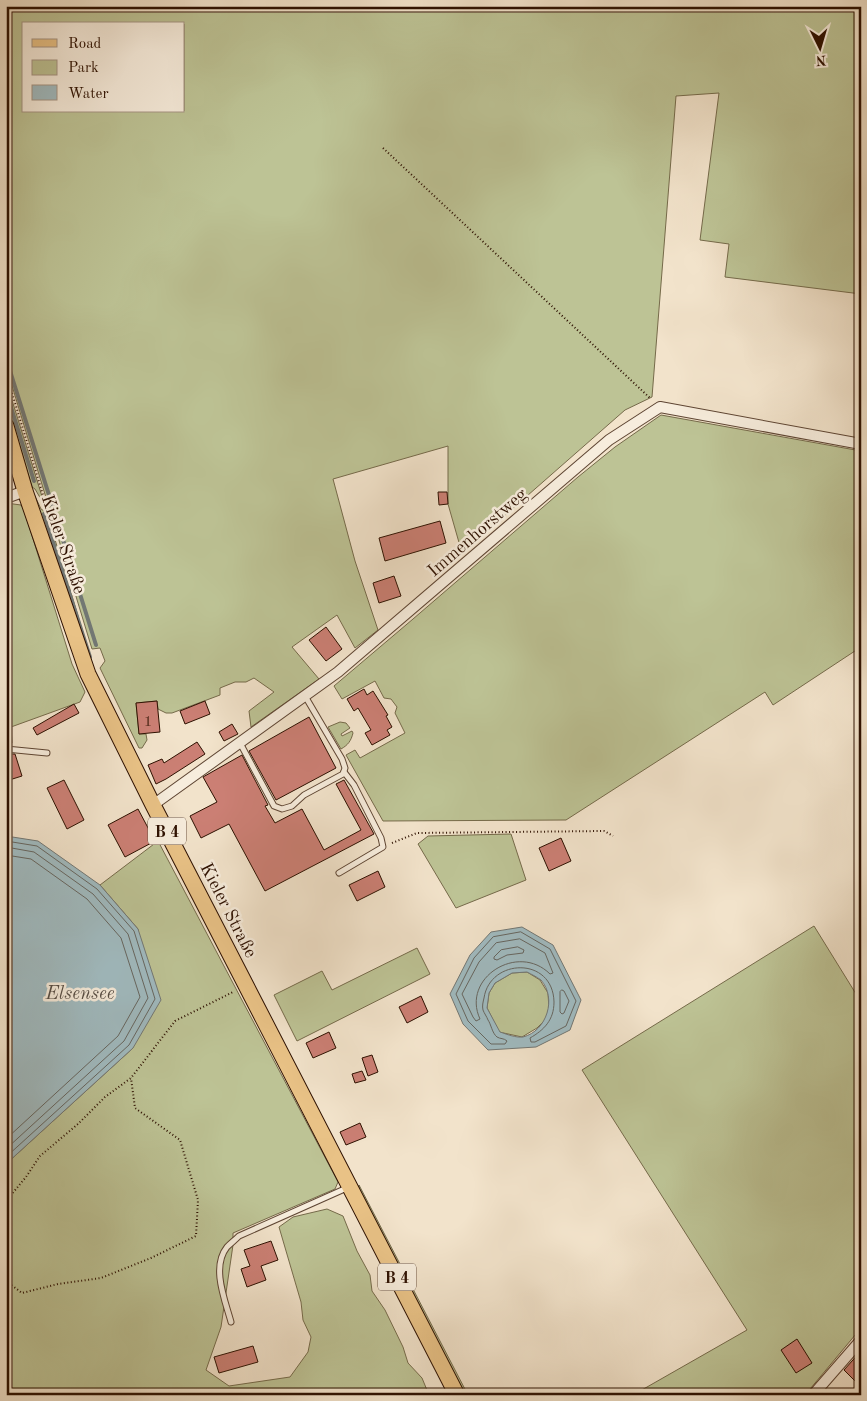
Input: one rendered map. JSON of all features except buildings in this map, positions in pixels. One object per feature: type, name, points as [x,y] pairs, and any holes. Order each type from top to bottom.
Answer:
[{"type":"main road","name":"Kieler Straße","points":[[6,426],[88,674],[153,805],[457,1395]]},
{"type":"street","points":[[660,407],[861,444]]},
{"type":"street","name":"Immenhorstweg","points":[[153,805],[338,672],[609,440],[660,407]]},
{"type":"street","points":[[6,498],[26,491]]},
{"type":"street","points":[[813,1395],[861,1340]]},
{"type":"lane","points":[[305,696],[342,759],[345,768],[344,772],[354,785],[381,838],[382,847],[339,873]]},
{"type":"lane","points":[[240,743],[274,806],[282,809],[292,806],[304,795],[344,772]]},
{"type":"lane","points":[[6,748],[47,753]]},
{"type":"lane","points":[[231,1322],[221,1282],[220,1263],[226,1249],[239,1236],[350,1187]]},
{"type":"path","points":[[383,148],[660,407]]},
{"type":"path","points":[[6,373],[48,510]]},
{"type":"path","points":[[382,847],[418,833],[604,831],[613,836]]},
{"type":"path","points":[[6,1201],[26,1178],[40,1156],[78,1124],[105,1097],[131,1078],[175,1021],[247,985]]},
{"type":"path","points":[[6,1281],[22,1292],[58,1284],[101,1278],[152,1258],[196,1236],[198,1200],[180,1140],[134,1108],[131,1078]]},
{"type":"green space","points":[[6,6],[861,6],[861,294],[725,277],[729,244],[700,240],[719,93],[676,96],[652,397],[625,410],[462,553],[448,504],[448,446],[333,479],[355,561],[378,630],[355,648],[337,615],[292,647],[319,679],[251,727],[249,711],[274,692],[254,678],[246,682],[235,682],[220,688],[220,695],[172,713],[166,713],[158,709],[157,701],[136,703],[139,734],[146,734],[147,740],[142,748],[139,748],[100,668],[105,661],[100,648],[92,649],[6,366]]},
{"type":"green space","points":[[6,381],[45,506],[32,487],[6,404]]},
{"type":"green space","points":[[661,415],[861,451],[861,647],[773,705],[765,692],[566,820],[383,821],[346,755],[355,750],[360,758],[405,733],[395,713],[397,707],[391,699],[384,698],[375,681],[342,699],[334,686],[578,477],[615,447]]},
{"type":"green space","points":[[34,494],[41,509],[47,513],[93,666]]},
{"type":"green space","points":[[6,503],[21,505],[24,510],[72,664],[85,692],[80,702],[11,727],[12,743],[6,745]]},
{"type":"green space","points":[[340,722],[346,723],[350,728],[341,734],[342,736],[352,731],[353,733],[346,746],[341,749],[328,727]]},
{"type":"green space","points":[[511,834],[526,880],[456,908],[418,844],[428,836]]},
{"type":"green space","points":[[158,841],[338,1182],[335,1189],[233,1233],[233,1245],[221,1327],[206,1370],[229,1386],[290,1377],[308,1352],[311,1337],[303,1320],[301,1302],[279,1227],[293,1217],[327,1209],[343,1216],[357,1251],[370,1275],[372,1291],[385,1310],[403,1347],[408,1363],[422,1378],[429,1395],[6,1395],[6,1164],[133,1048],[138,929],[100,885]]},
{"type":"green space","points":[[814,926],[861,1002],[861,1328],[805,1395],[633,1395],[747,1330],[582,1070]]},
{"type":"green space","points":[[417,948],[430,974],[297,1041],[274,995],[322,971],[332,990]]},
{"type":"green space","points":[[527,972],[540,980],[548,993],[549,1010],[545,1020],[537,1028],[522,1037],[499,1032],[487,1008],[489,993],[495,983],[512,973]]},
{"type":"green space","points":[[359,1185],[468,1395],[465,1395],[363,1201],[359,1192]]},
{"type":"water","name":"Elsensee","points":[[6,836],[38,841],[100,885],[138,929],[161,1000],[133,1048],[6,1164]]},
{"type":"water","points":[[522,927],[553,945],[581,1000],[570,1030],[536,1047],[488,1050],[463,1024],[450,994],[470,955],[491,932]],"holes":[[[527,972],[541,980],[546,987],[549,1004],[547,1013],[538,1028],[531,1034],[523,1037],[500,1032],[487,1008],[489,993],[495,983],[512,973]]]},
{"type":"waterway","points":[[6,358],[96,645]]},
{"type":"waterway","points":[[6,391],[34,481]]},
{"type":"waterway","points":[[44,514],[90,657]]}]
